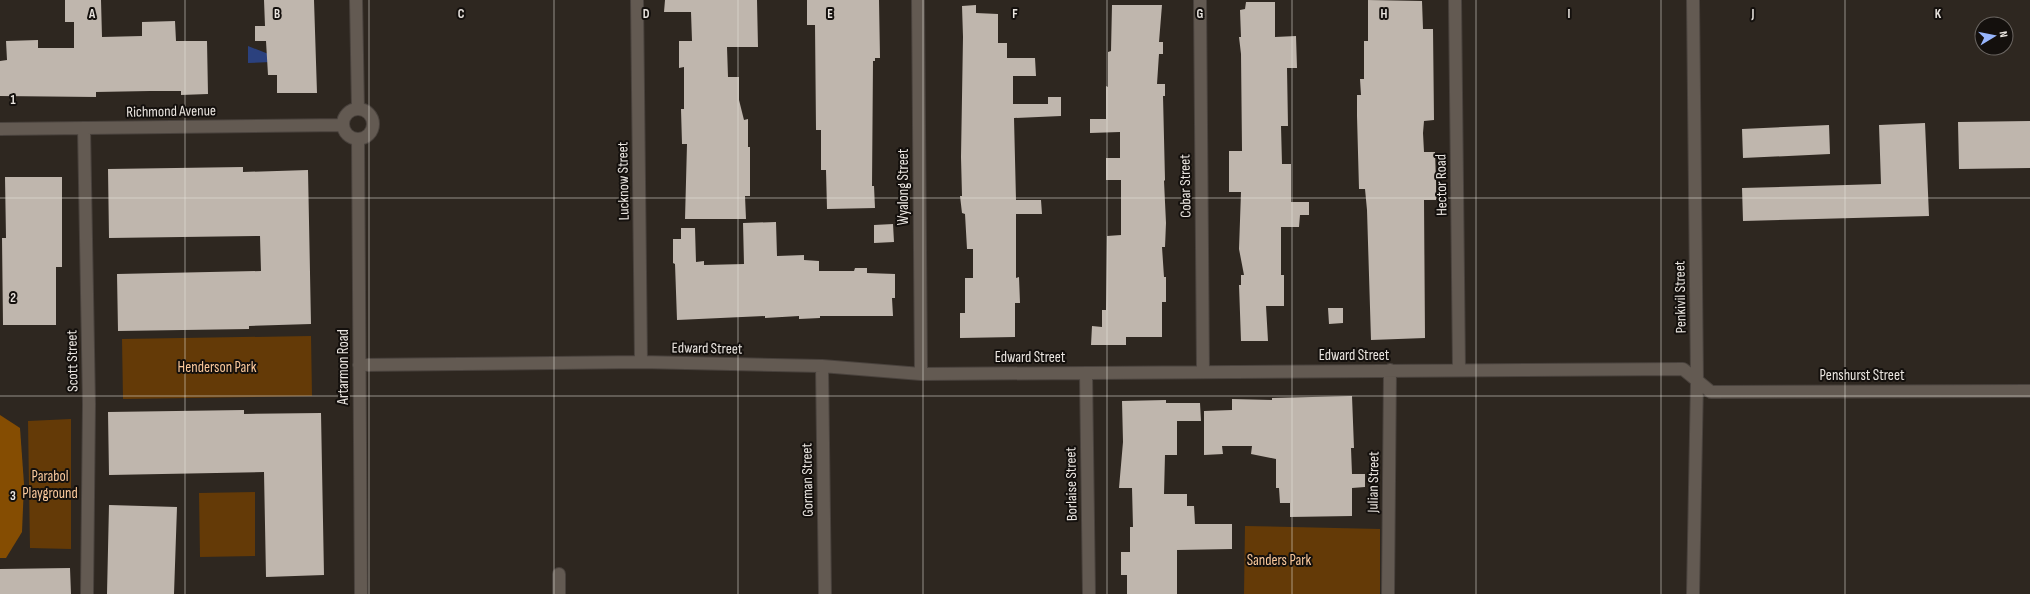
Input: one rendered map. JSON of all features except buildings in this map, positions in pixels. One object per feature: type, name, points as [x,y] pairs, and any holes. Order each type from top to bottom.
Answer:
[{"type":"street","points":[[356,0],[358,109]]},
{"type":"street","name":"Lucknow Street","points":[[636,0],[641,362]]},
{"type":"street","name":"Wyalong Street","points":[[918,0],[921,374]]},
{"type":"street","name":"Cobar Street","points":[[1200,0],[1203,372]]},
{"type":"street","name":"Hector Road","points":[[1455,0],[1459,370]]},
{"type":"street","name":"Penkivil Street","points":[[1693,0],[1697,381],[1693,594]]},
{"type":"street","points":[[358,109],[368,114],[373,124],[369,135],[358,139],[348,135],[343,125],[347,114],[358,109]]},
{"type":"street","name":"Richmond Avenue","points":[[0,129],[343,125]]},
{"type":"street","name":"Scott Street","points":[[84,128],[89,404],[87,594]]},
{"type":"street","name":"Artarmon Road","points":[[358,139],[361,594]]},
{"type":"street","name":"Edward Street","points":[[359,365],[641,362],[822,366],[921,374],[1390,370],[1683,370],[1697,381]]},
{"type":"street","name":"Gorman Street","points":[[822,366],[824,594]]},
{"type":"street","name":"Julian Street","points":[[1388,594],[1390,370]]},
{"type":"street","name":"Borlaise Street","points":[[1086,373],[1089,594]]},
{"type":"street","name":"Penshurst Street","points":[[1697,381],[1711,392],[2030,391]]},
{"type":"street","points":[[559,574],[559,594]]},
{"type":"green space","name":"Henderson Park","points":[[311,336],[312,396],[123,399],[122,339]]},
{"type":"green space","name":"Parabol Playground","points":[[71,419],[71,549],[30,548],[28,421]]},
{"type":"green space","points":[[255,492],[255,556],[200,557],[199,493]]},
{"type":"green space","name":"Sanders Park","points":[[1245,526],[1380,529],[1380,594],[1244,594]]},
{"type":"shaded area","points":[[0,415],[20,428],[24,484],[22,532],[6,558],[0,558]]},
{"type":"water","points":[[248,46],[271,55],[271,62],[248,63]]}]
